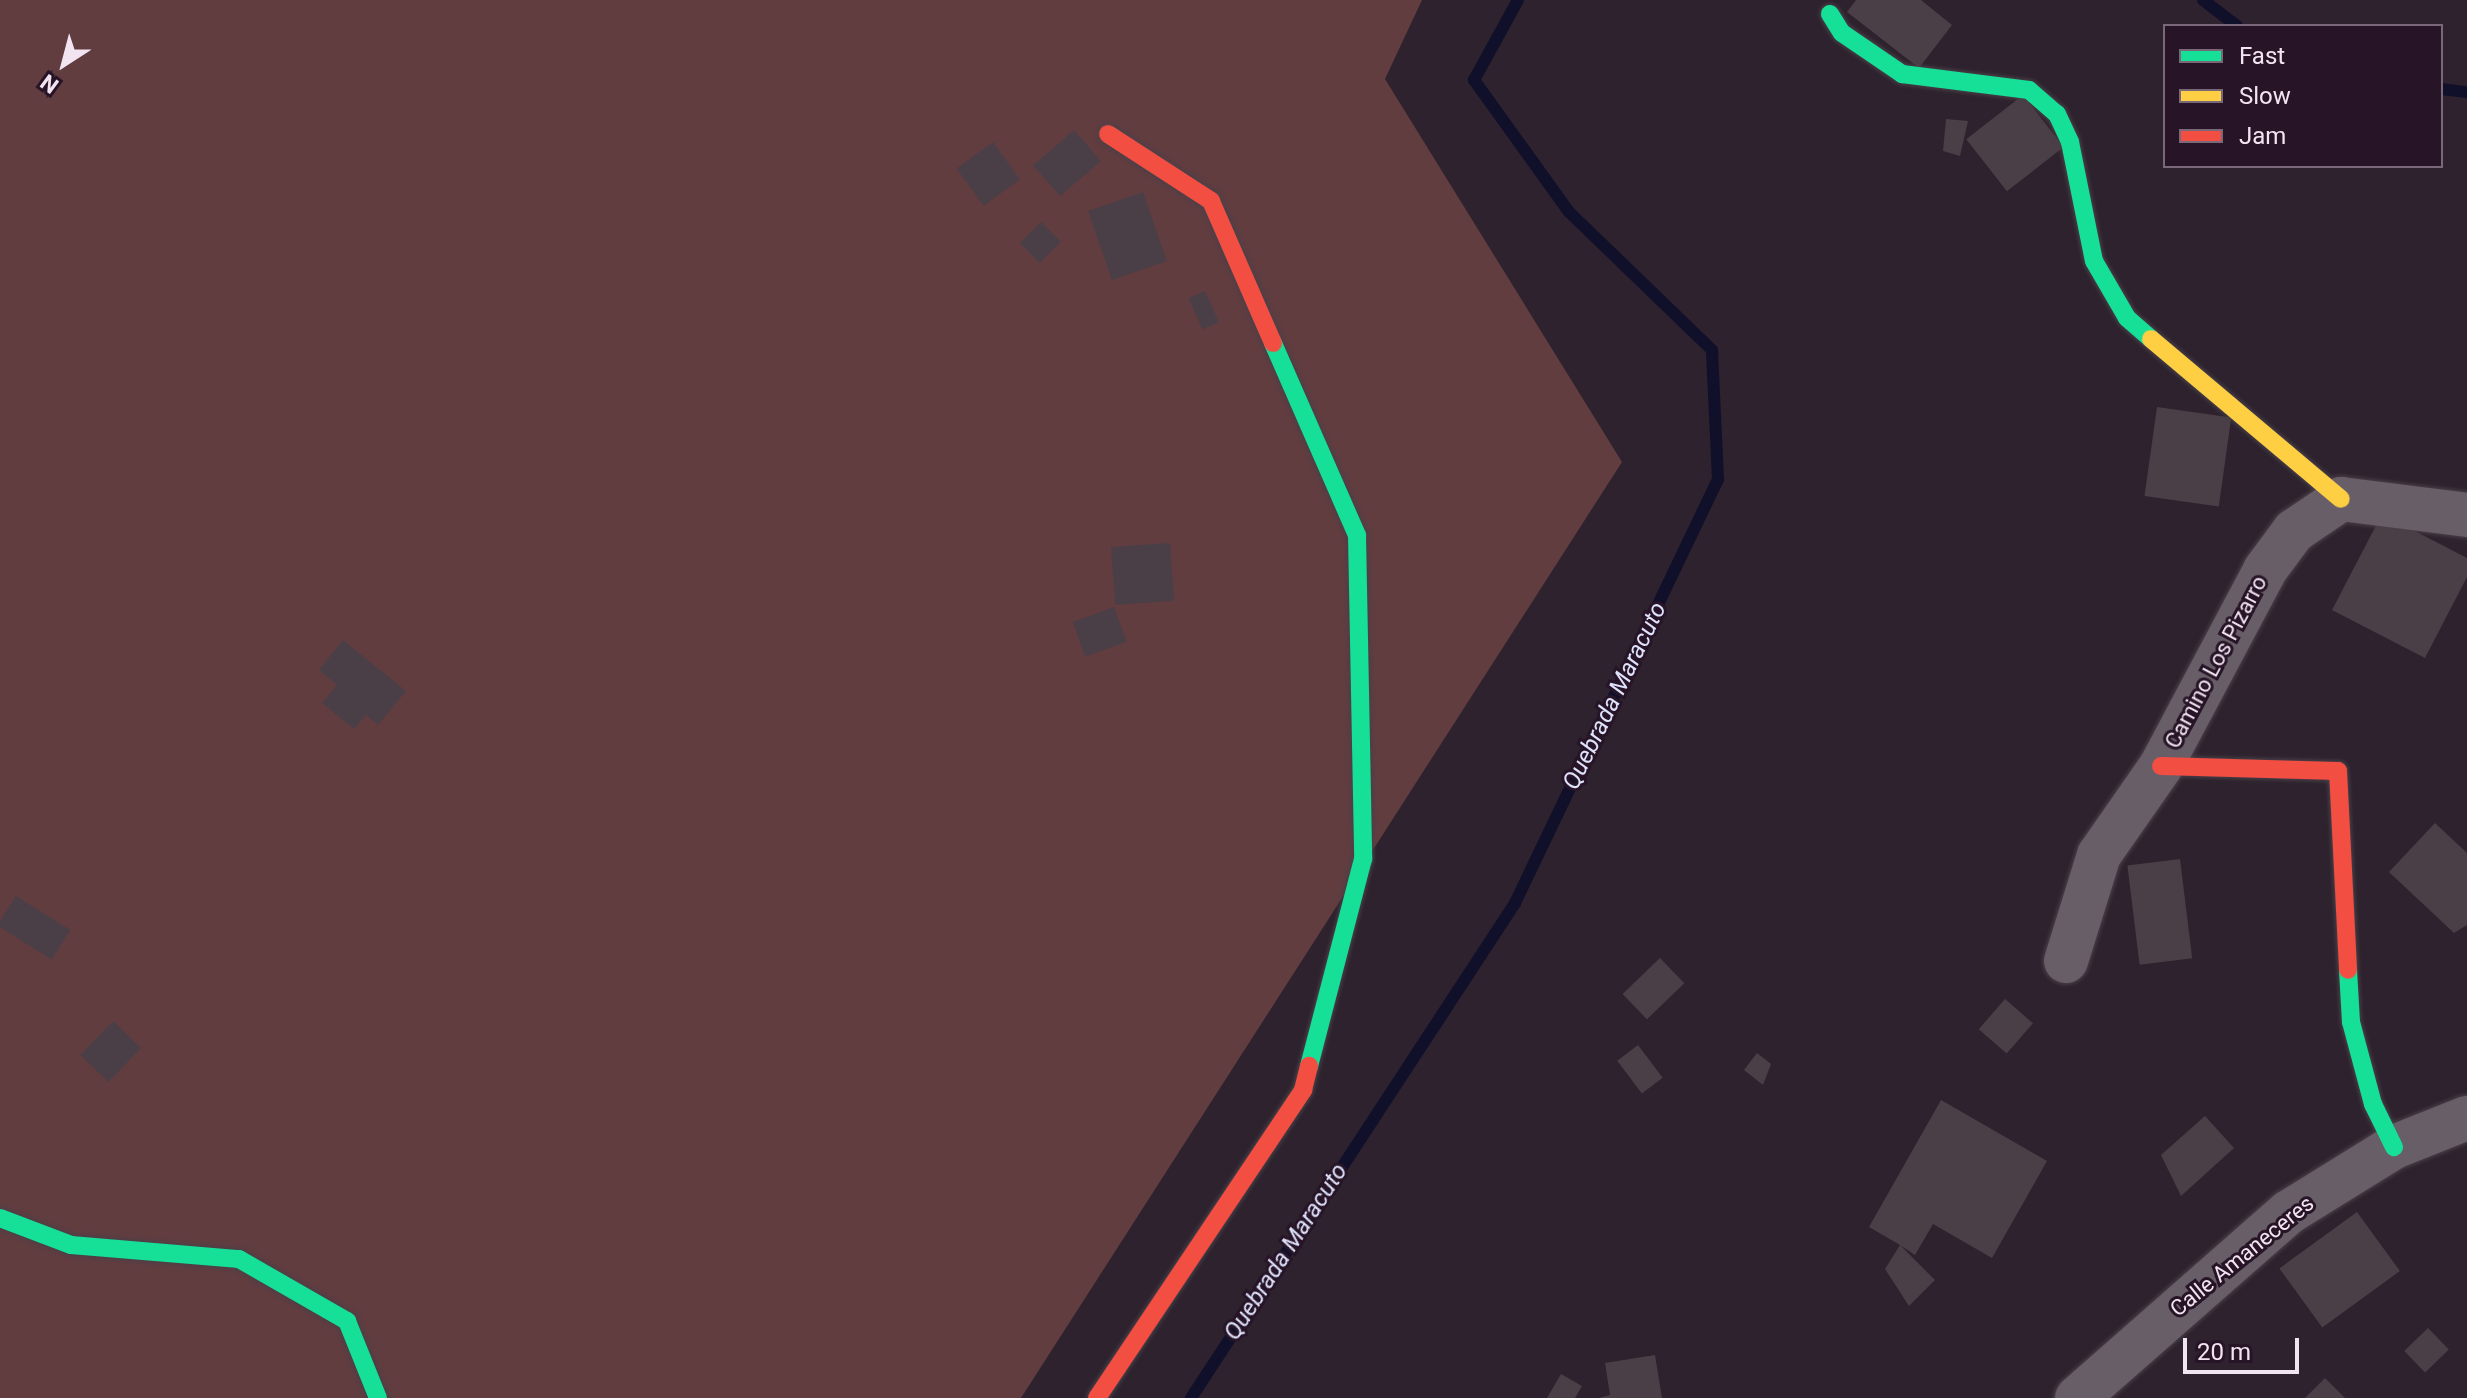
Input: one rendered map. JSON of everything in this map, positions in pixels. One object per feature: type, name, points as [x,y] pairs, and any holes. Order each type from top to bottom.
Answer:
[{"type":"street","points":[[1830,14],[1842,33],[1902,74],[2029,90],[2057,114],[2070,142],[2094,261],[2127,318],[2341,499],[2467,515]]},
{"type":"street","points":[[1097,1398],[1303,1090],[1363,859],[1357,535],[1211,201],[1108,134]]},
{"type":"street","name":"Camino Los Pizarro","points":[[2066,961],[2099,855],[2161,766],[2265,570],[2294,531],[2341,499]]},
{"type":"street","points":[[2161,766],[2338,771],[2351,1022],[2373,1104],[2394,1147]]},
{"type":"street","name":"Calle Amaneceres","points":[[2077,1398],[2289,1212],[2394,1147],[2467,1118]]},
{"type":"street","points":[[0,1218],[71,1245],[239,1259],[347,1321],[378,1398]]},
{"type":"shaded area","points":[[0,0],[1422,0],[1385,79],[1622,462],[1021,1398],[0,1398]]},
{"type":"building","points":[[1856,0],[1921,0],[1952,25],[1919,68],[1847,12]]},
{"type":"building","points":[[2023,95],[2064,147],[2007,191],[1966,139]]},
{"type":"building","points":[[1946,119],[1968,121],[1960,156],[1943,151]]},
{"type":"building","points":[[1074,130],[1101,161],[1060,196],[1033,165]]},
{"type":"building","points":[[993,142],[1020,179],[984,206],[957,168]]},
{"type":"building","points":[[1143,192],[1167,261],[1112,280],[1088,211]]},
{"type":"building","points":[[1041,222],[1061,242],[1040,263],[1020,243]]},
{"type":"building","points":[[1205,291],[1219,322],[1202,329],[1189,298]]},
{"type":"building","points":[[2157,407],[2231,417],[2219,507],[2144,496]]},
{"type":"building","points":[[2382,514],[2467,558],[2467,577],[2425,658],[2332,610]]},
{"type":"building","points":[[1170,543],[1174,601],[1115,605],[1111,547]]},
{"type":"building","points":[[1114,607],[1127,642],[1085,657],[1073,622]]},
{"type":"building","points":[[343,640],[406,691],[378,725],[366,715],[354,729],[322,703],[337,685],[319,670]]},
{"type":"building","points":[[2435,823],[2467,853],[2467,925],[2454,933],[2389,872]]},
{"type":"building","points":[[2180,859],[2192,958],[2140,965],[2127,865]]},
{"type":"building","points":[[16,896],[70,930],[52,960],[0,927],[0,922]]},
{"type":"building","points":[[1660,958],[1684,983],[1647,1019],[1623,994]]},
{"type":"building","points":[[2005,999],[2033,1023],[2007,1053],[1979,1029]]},
{"type":"building","points":[[113,1021],[141,1048],[108,1082],[80,1055]]},
{"type":"building","points":[[1638,1045],[1663,1078],[1642,1093],[1617,1061]]},
{"type":"building","points":[[1757,1053],[1771,1064],[1763,1085],[1744,1070]]},
{"type":"building","points":[[1941,1100],[2047,1161],[1992,1258],[1933,1224],[1915,1255],[1869,1227]]},
{"type":"building","points":[[2205,1116],[2234,1148],[2181,1196],[2161,1155]]},
{"type":"building","points":[[2357,1212],[2400,1271],[2322,1327],[2279,1268]]},
{"type":"building","points":[[1900,1245],[1935,1280],[1909,1306],[1885,1269]]},
{"type":"building","points":[[2428,1328],[2449,1350],[2425,1373],[2404,1351]]},
{"type":"building","points":[[1655,1355],[1662,1398],[1599,1398],[1610,1395],[1605,1363]]},
{"type":"building","points":[[1561,1374],[1582,1386],[1575,1398],[1547,1398]]},
{"type":"building","points":[[2325,1378],[2345,1398],[2305,1398]]},
{"type":"waterway","name":"Quebrada Maracuto","points":[[1191,1398],[1515,903],[1718,479],[1712,350],[1569,212],[1474,80],[1518,0]]},
{"type":"waterway","name":"Quebrada Maracuto","points":[[2203,0],[2234,24]]},
{"type":"waterway","name":"Quebrada Maracuto","points":[[2443,89],[2467,92]]},
{"type":"traffic: fast","points":[[1830,14],[1842,33],[1902,74],[2029,90],[2057,114],[2070,142],[2094,261],[2127,318],[2151,339]]},
{"type":"traffic: fast","points":[[1273,343],[1357,535],[1363,859],[1309,1066]]},
{"type":"traffic: fast","points":[[2348,970],[2351,1022],[2373,1104],[2394,1147]]},
{"type":"traffic: fast","points":[[0,1218],[71,1245],[239,1259],[347,1321],[378,1398]]},
{"type":"traffic: slow","points":[[2151,339],[2341,499]]},
{"type":"traffic: jam","points":[[1108,134],[1211,201],[1273,343]]},
{"type":"traffic: jam","points":[[2161,766],[2338,771],[2348,970]]},
{"type":"traffic: jam","points":[[1097,1398],[1303,1090],[1309,1066]]}]
